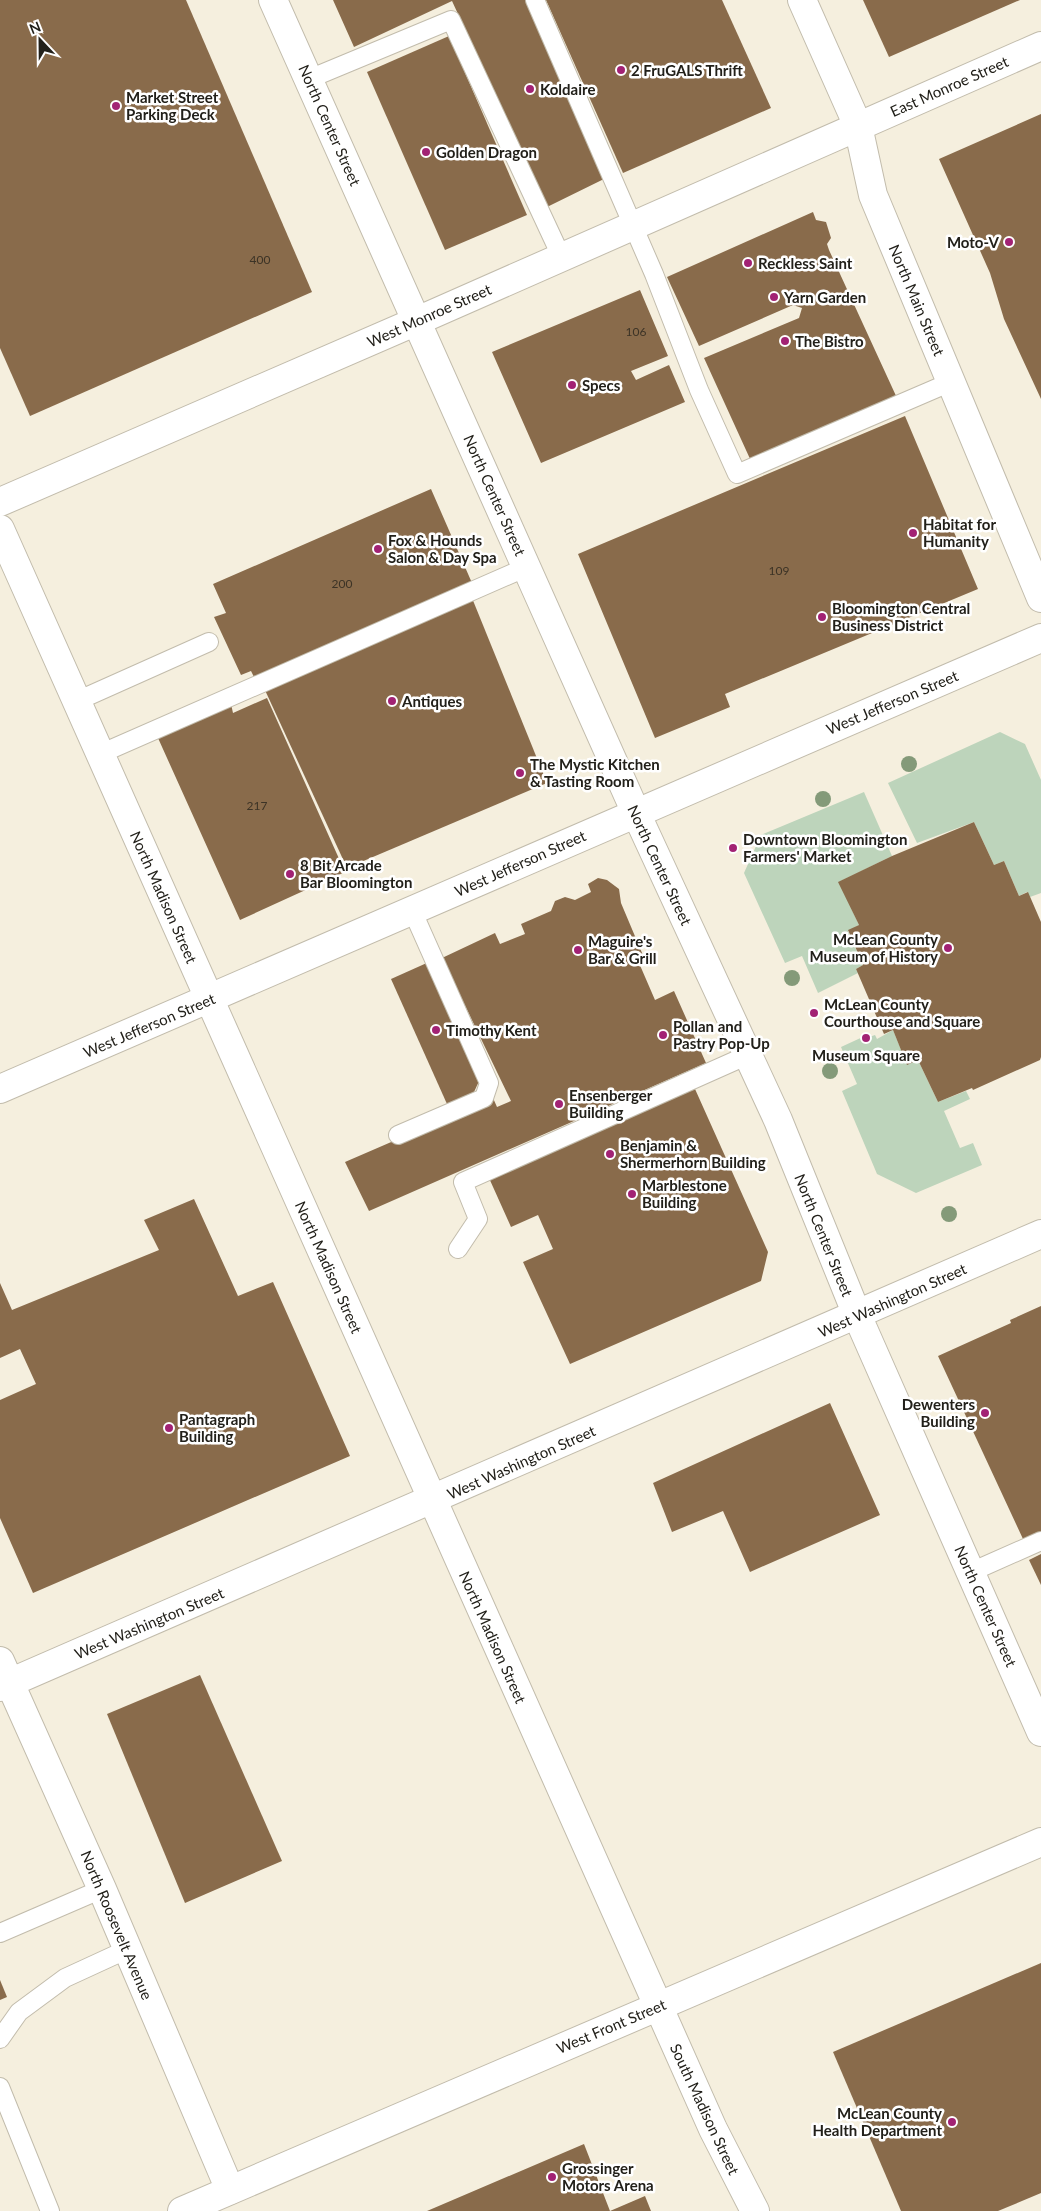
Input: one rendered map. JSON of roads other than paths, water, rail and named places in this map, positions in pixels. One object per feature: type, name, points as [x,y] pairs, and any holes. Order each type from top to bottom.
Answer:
[{"type":"street","name":"North Center Street","points":[[273,0],[636,813],[778,1120],[857,1315],[1041,1732]]},
{"type":"street","name":"North Main Street","points":[[802,0],[858,126],[873,195],[1041,598]]},
{"type":"street","name":"East Monroe Street","points":[[858,126],[1041,46]]},
{"type":"street","name":"West Monroe Street","points":[[0,502],[417,322],[561,256],[858,126]]},
{"type":"street","name":"North Madison Street","points":[[0,529],[658,2006]]},
{"type":"street","name":"West Jefferson Street","points":[[0,1089],[1041,638]]},
{"type":"street","name":"West Washington Street","points":[[3,1677],[432,1501],[1041,1234]]},
{"type":"street","name":"North Roosevelt Avenue","points":[[3,1677],[102,1889],[230,2190]]},
{"type":"street","name":"West Front Street","points":[[182,2211],[1041,1842]]},
{"type":"street","name":"South Madison Street","points":[[658,2006],[713,2129],[755,2211]]},
{"type":"lane","points":[[535,0],[633,225],[699,390],[737,474],[950,382]]},
{"type":"lane","points":[[309,79],[451,20],[561,256]]},
{"type":"lane","points":[[100,754],[527,567]]},
{"type":"lane","points":[[76,701],[209,642]]},
{"type":"lane","points":[[398,1135],[484,1098],[489,1083],[412,910]]},
{"type":"lane","points":[[458,1249],[478,1219],[463,1182],[748,1056]]},
{"type":"lane","points":[[971,1572],[1041,1541]]},
{"type":"lane","points":[[0,1933],[102,1889]]},
{"type":"lane","points":[[0,2038],[19,2012],[65,1978],[128,1949]]},
{"type":"lane","points":[[0,2087],[50,2211]]},
{"type":"place","name":"2 FruGALS Thrift","points":[[621,70]]},
{"type":"place","name":"Koldaire","points":[[530,89]]},
{"type":"place","name":"Market Street Parking Deck","points":[[116,106]]},
{"type":"place","name":"Golden Dragon","points":[[426,152]]},
{"type":"place","name":"Moto-V","points":[[1009,242]]},
{"type":"place","name":"Reckless Saint","points":[[748,263]]},
{"type":"place","name":"Yarn Garden","points":[[774,297]]},
{"type":"place","name":"The Bistro","points":[[785,341]]},
{"type":"place","name":"Specs","points":[[572,385]]},
{"type":"place","name":"Habitat for Humanity","points":[[913,533]]},
{"type":"place","name":"Fox & Hounds Salon & Day Spa","points":[[378,549]]},
{"type":"place","name":"Bloomington Central Business District","points":[[822,617]]},
{"type":"place","name":"Antiques","points":[[392,701]]},
{"type":"place","name":"The Mystic Kitchen & Tasting Room","points":[[520,773]]},
{"type":"place","name":"Downtown Bloomington Farmers' Market","points":[[733,848]]},
{"type":"place","name":"8 Bit Arcade Bar Bloomington","points":[[290,874]]},
{"type":"place","name":"McLean County Museum of History","points":[[948,948]]},
{"type":"place","name":"Maguire's Bar & Grill","points":[[578,950]]},
{"type":"place","name":"McLean County Courthouse and Square","points":[[814,1013]]},
{"type":"place","name":"Timothy Kent","points":[[436,1030]]},
{"type":"place","name":"Pollan and Pastry Pop-Up","points":[[663,1035]]},
{"type":"place","name":"Museum Square","points":[[866,1038]]},
{"type":"place","name":"Ensenberger Building","points":[[559,1104]]},
{"type":"place","name":"Benjamin & Shermerhorn Building","points":[[610,1154]]},
{"type":"place","name":"Marblestone Building","points":[[632,1194]]},
{"type":"place","name":"Dewenters Building","points":[[985,1413]]},
{"type":"place","name":"Pantagraph Building","points":[[169,1428]]},
{"type":"place","name":"McLean County Health Department","points":[[952,2122]]},
{"type":"place","name":"Grossinger Motors Arena","points":[[552,2177]]}]
